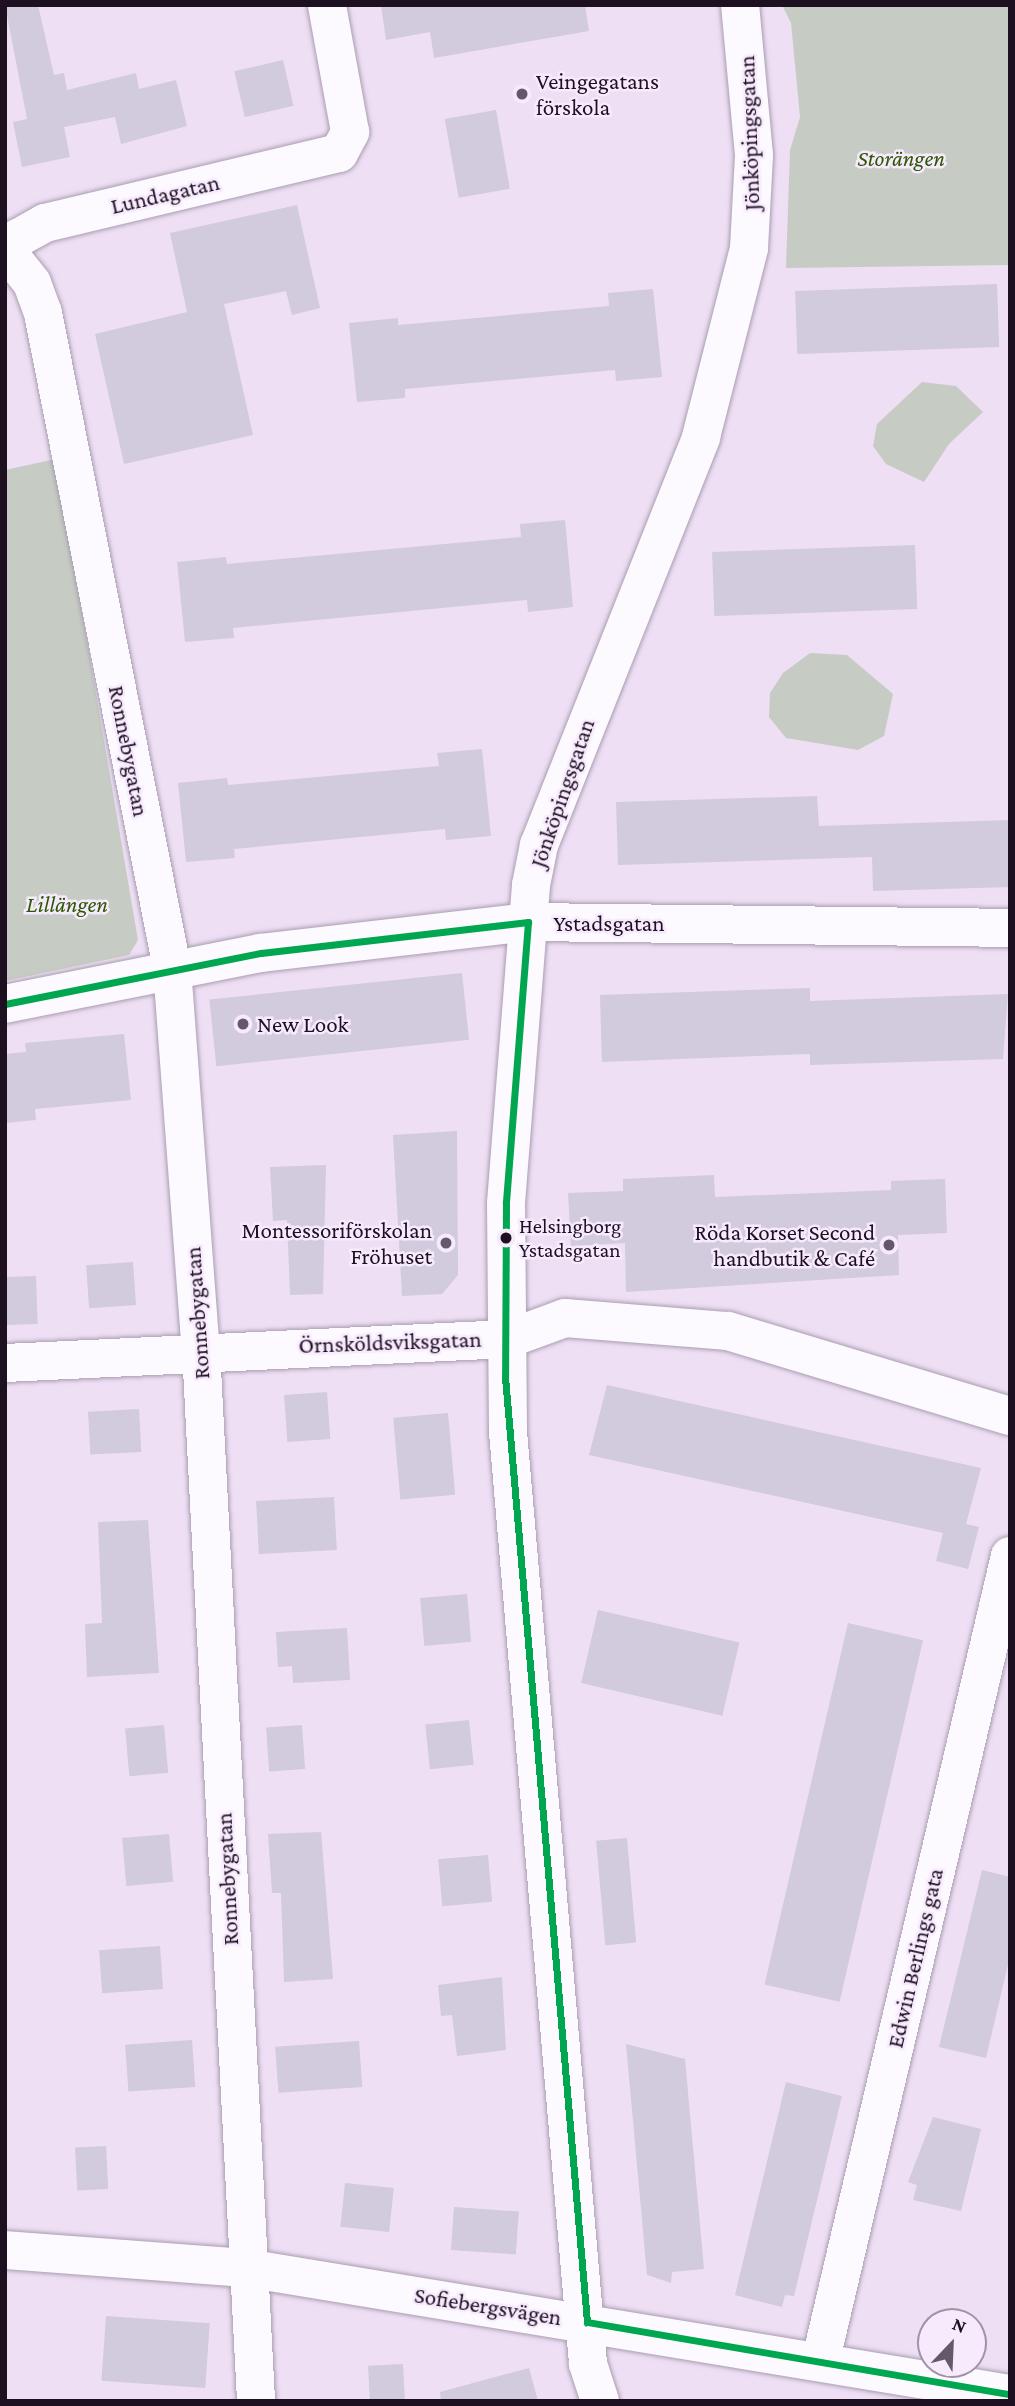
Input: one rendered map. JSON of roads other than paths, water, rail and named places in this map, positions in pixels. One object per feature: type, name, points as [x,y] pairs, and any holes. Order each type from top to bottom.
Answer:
[{"type":"street","name":"Lundagatan","points":[[6,253],[46,223],[339,153],[350,132],[327,5]]},
{"type":"street","name":"Jönköpingsgatan","points":[[600,2401],[588,2362],[587,2322],[508,1431],[506,1203],[531,884],[551,808],[701,438],[734,319],[754,198],[740,5]]},
{"type":"street","name":"Ronnebygatan","points":[[6,253],[33,283],[43,313],[172,968],[201,1350],[246,2268],[256,2401]]},
{"type":"street","name":"Ystadsgatan","points":[[5,1004],[172,968],[528,922],[1010,928]]},
{"type":"street","name":"Örnsköldsviksgatan","points":[[5,1363],[201,1350],[508,1339],[565,1318],[728,1331],[1010,1416]]},
{"type":"street","name":"Edwin Berlings gata","points":[[821,2359],[1010,1556]]},
{"type":"street","name":"Sofiebergsvägen","points":[[5,2250],[246,2268],[821,2359],[938,2390],[1010,2394]]},
{"type":"place","name":"Veingegatans förskola","points":[[522,94]]},
{"type":"place","name":"New Look","points":[[243,1024]]},
{"type":"place","name":"Helsingborg Ystadsgatan","points":[[506,1238]]},
{"type":"place","name":"Montessoriförskolan Fröhuset","points":[[446,1243]]},
{"type":"place","name":"Röda Korset Second handbutik & Café","points":[[889,1245]]},
{"type":"park label","name":"Storängen","points":[[901,158]]},
{"type":"park label","name":"Lillängen","points":[[67,904]]}]
